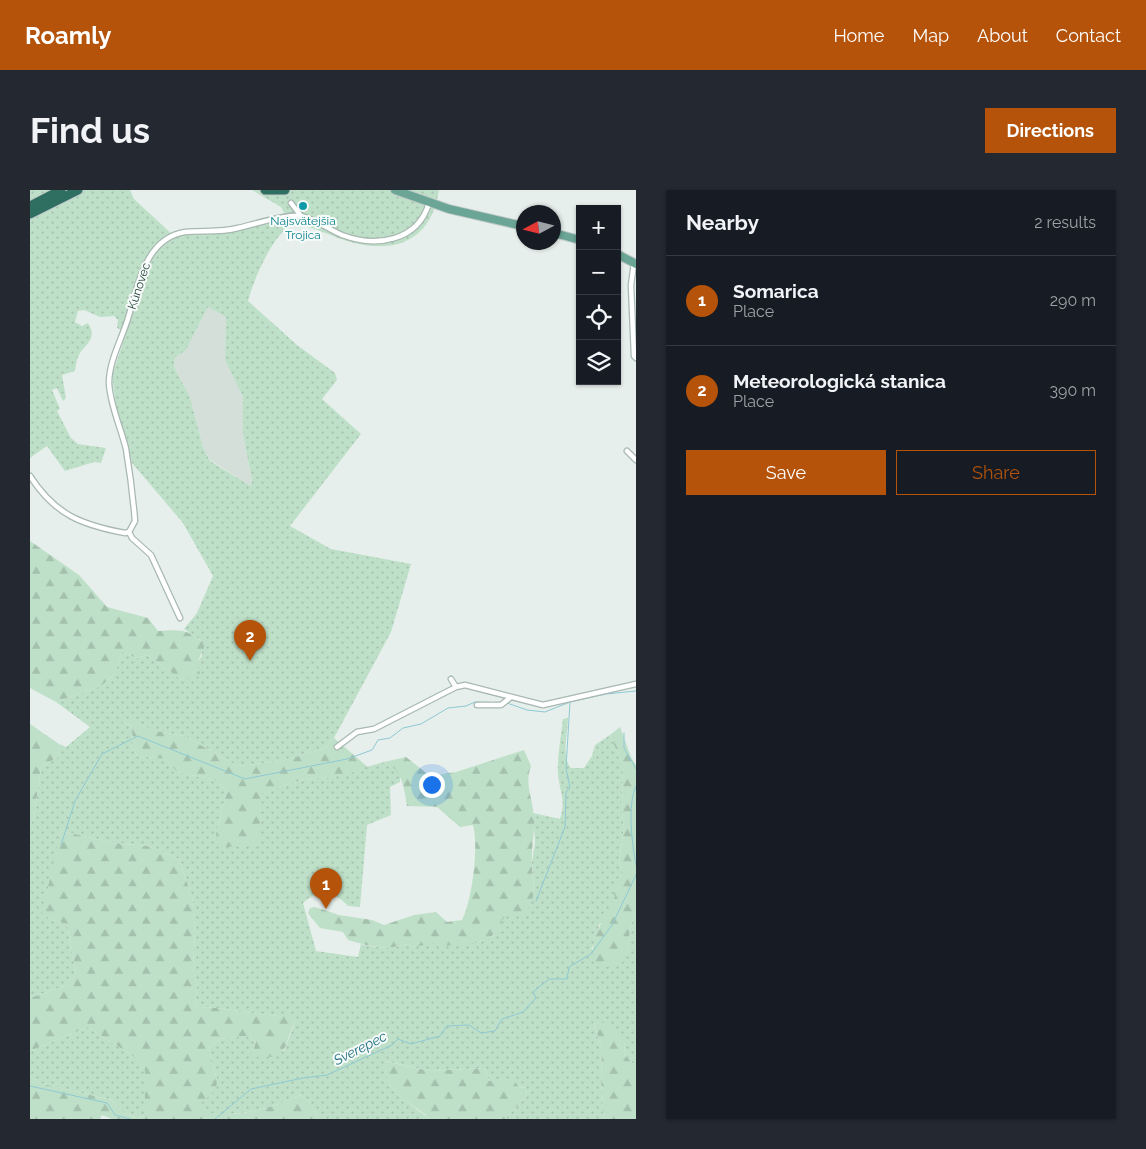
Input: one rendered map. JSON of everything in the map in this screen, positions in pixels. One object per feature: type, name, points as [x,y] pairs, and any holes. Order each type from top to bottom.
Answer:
[{"type":"highway","points":[[30,206],[61,190]]},
{"type":"highway","points":[[30,214],[78,190]]},
{"type":"highway","points":[[265,190],[285,190]]},
{"type":"main road","points":[[395,190],[429,203],[516,224]]},
{"type":"main road","points":[[561,234],[576,239]]},
{"type":"main road","points":[[621,256],[635,263]]},
{"type":"street","points":[[291,202],[301,216],[346,236],[382,240],[398,237],[414,230],[424,216],[429,203]]},
{"type":"street","name":"Kúnovec","points":[[129,532],[136,521],[126,450],[109,384],[112,363],[148,259],[164,242],[184,232],[215,233],[301,216]]},
{"type":"street","points":[[635,263],[631,285],[634,356],[636,358]]},
{"type":"street","points":[[628,451],[636,460]]},
{"type":"street","points":[[30,476],[48,500],[76,520],[129,532],[132,538],[151,555],[180,618]]},
{"type":"street","points":[[451,678],[456,687]]},
{"type":"street","points":[[337,747],[357,732],[374,729],[456,687],[465,685],[543,705],[636,684]]},
{"type":"street","points":[[477,705],[501,705],[511,697]]},
{"type":"shaded area","points":[[208,307],[226,317],[225,360],[243,397],[243,435],[252,480],[251,486],[210,460],[203,447],[190,397],[174,367],[175,358],[186,350]]},
{"type":"green space","points":[[30,190],[130,190],[134,199],[174,236],[184,233],[236,230],[288,220],[281,207],[252,190],[439,190],[435,208],[428,222],[419,233],[395,245],[364,245],[295,223],[279,236],[272,246],[260,269],[248,301],[297,345],[335,373],[337,380],[322,399],[361,434],[290,526],[331,549],[411,564],[391,632],[334,738],[325,748],[282,761],[237,766],[185,736],[156,731],[122,718],[122,722],[132,727],[133,748],[138,756],[165,759],[177,772],[215,780],[227,791],[216,834],[259,794],[304,779],[333,777],[384,762],[393,766],[400,773],[400,782],[390,787],[391,815],[367,825],[360,907],[348,906],[332,894],[326,893],[315,895],[303,903],[316,951],[358,957],[361,944],[396,947],[407,944],[412,947],[427,943],[480,942],[493,936],[503,917],[534,890],[532,862],[535,843],[533,813],[560,819],[563,801],[558,767],[563,719],[568,718],[566,758],[571,768],[584,768],[592,756],[595,745],[610,735],[623,766],[622,813],[624,828],[619,861],[623,872],[618,879],[615,896],[606,919],[599,925],[597,939],[591,949],[628,952],[630,929],[636,910],[636,1067],[624,1054],[625,1042],[593,1022],[602,1048],[601,1081],[604,1119],[505,1119],[526,1096],[527,1088],[489,1081],[484,1068],[430,1071],[385,1061],[388,1080],[392,1087],[426,1116],[423,1119],[319,1119],[310,1102],[300,1095],[264,1109],[226,1114],[201,1112],[201,1103],[217,1080],[209,1048],[219,1039],[248,1036],[256,1042],[252,1054],[284,1051],[295,1022],[292,1016],[199,1007],[195,1004],[197,988],[193,968],[195,932],[192,897],[179,859],[147,846],[115,843],[61,831],[49,919],[67,924],[76,972],[71,984],[30,998],[30,826],[34,817],[41,767],[58,757],[59,744],[66,747],[90,727],[56,702],[101,686],[114,675],[122,652],[137,658],[147,655],[182,680],[202,656],[200,640],[184,629],[197,613],[213,576],[183,523],[132,463],[117,413],[112,376],[126,333],[117,328],[118,320],[114,316],[100,317],[84,310],[78,311],[75,322],[82,326],[88,323],[92,334],[91,338],[78,357],[75,371],[62,375],[66,398],[63,401],[57,388],[52,390],[60,409],[57,411],[71,438],[78,444],[106,448],[101,463],[94,462],[65,471],[47,446],[30,458]],"holes":[[[208,307],[226,317],[225,360],[243,397],[243,435],[252,480],[251,486],[210,461],[203,447],[190,397],[174,367],[175,358],[186,350]]]},
{"type":"green space","points":[[30,541],[79,575],[107,607],[148,618],[158,631],[183,631],[199,639],[205,645],[197,663],[200,674],[182,680],[147,655],[137,658],[122,652],[114,675],[101,686],[56,702],[30,688]]},
{"type":"green space","points":[[121,717],[156,731],[185,736],[237,766],[282,761],[325,748],[334,738],[369,768],[333,777],[304,779],[260,794],[260,837],[252,846],[219,847],[216,834],[227,791],[215,780],[177,772],[165,759],[138,756],[133,748],[132,727],[122,722]]},
{"type":"green space","points":[[30,724],[59,744],[58,757],[41,767],[34,817],[30,826]]},
{"type":"green space","points":[[620,727],[631,757],[636,765],[636,910],[630,929],[628,952],[621,964],[606,967],[593,960],[593,952],[596,935],[615,896],[610,889],[623,872],[619,861],[624,828],[622,813],[623,766],[610,735]]},
{"type":"green space","points":[[524,750],[531,766],[528,779],[534,823],[532,857],[533,895],[529,908],[524,914],[514,914],[504,918],[497,931],[481,942],[441,946],[436,943],[412,947],[407,944],[378,947],[348,940],[343,932],[320,928],[308,913],[310,908],[315,907],[339,915],[372,920],[384,925],[414,915],[436,912],[447,922],[462,920],[469,900],[474,873],[475,834],[473,825],[460,827],[437,807],[407,806],[399,775],[390,765],[384,762],[406,757],[430,776],[456,772]]},
{"type":"green space","points":[[61,831],[115,843],[147,846],[179,859],[192,897],[195,932],[193,968],[197,988],[195,1004],[199,1007],[292,1016],[295,1022],[284,1050],[275,1056],[256,1057],[252,1054],[256,1042],[248,1036],[219,1039],[209,1048],[217,1080],[216,1090],[201,1103],[202,1111],[227,1114],[240,1113],[277,1105],[300,1095],[310,1102],[319,1119],[112,1119],[102,1115],[100,1119],[30,1119],[30,1077],[43,1084],[112,1100],[122,1112],[135,1117],[145,1116],[145,1070],[133,1056],[88,1027],[30,1051],[30,998],[71,984],[76,972],[67,924],[49,919],[42,913]]},
{"type":"green space","points":[[593,1016],[621,1035],[625,1042],[624,1054],[636,1067],[636,1119],[604,1119],[601,1081],[602,1048]]},
{"type":"green space","points":[[88,1027],[133,1056],[146,1070],[145,1116],[135,1117],[122,1112],[112,1100],[43,1084],[30,1077],[30,1051]]},
{"type":"green space","points":[[384,1061],[430,1071],[484,1068],[489,1081],[512,1078],[519,1087],[527,1088],[526,1096],[505,1119],[423,1119],[426,1115],[403,1099],[393,1088],[386,1072]]},
{"type":"waterway","points":[[507,703],[527,710],[545,712],[570,702],[606,694],[636,691]]},
{"type":"waterway","points":[[61,845],[75,801],[102,754],[138,736],[245,779],[347,759],[372,750],[378,740],[390,738],[403,728],[421,724],[448,708],[466,706],[475,702],[500,703]]},
{"type":"waterway","points":[[536,901],[565,827],[566,792],[570,788],[566,768],[570,702]]},
{"type":"waterway","name":"Sverepec","points":[[624,733],[624,748],[636,769]]},
{"type":"waterway","name":"Sverepec","points":[[636,786],[633,794],[631,814],[636,865]]},
{"type":"waterway","name":"Sverepec","points":[[215,1119],[251,1089],[327,1075],[392,1045],[398,1039],[411,1044],[440,1036],[447,1026],[469,1025],[481,1033],[495,1031],[502,1019],[523,1012],[536,998],[533,992],[549,979],[567,979],[569,967],[591,954],[612,925],[636,875]]},
{"type":"waterway","name":"Sverepec","points":[[30,1086],[107,1103],[115,1115],[130,1119]]},
{"type":"place","name":"Najsvätejšia Trojica","points":[[303,206]]},
{"type":"place","name":"Meteorologická stanica","points":[[250,661]]},
{"type":"place","name":"Somarica","points":[[326,909]]}]
